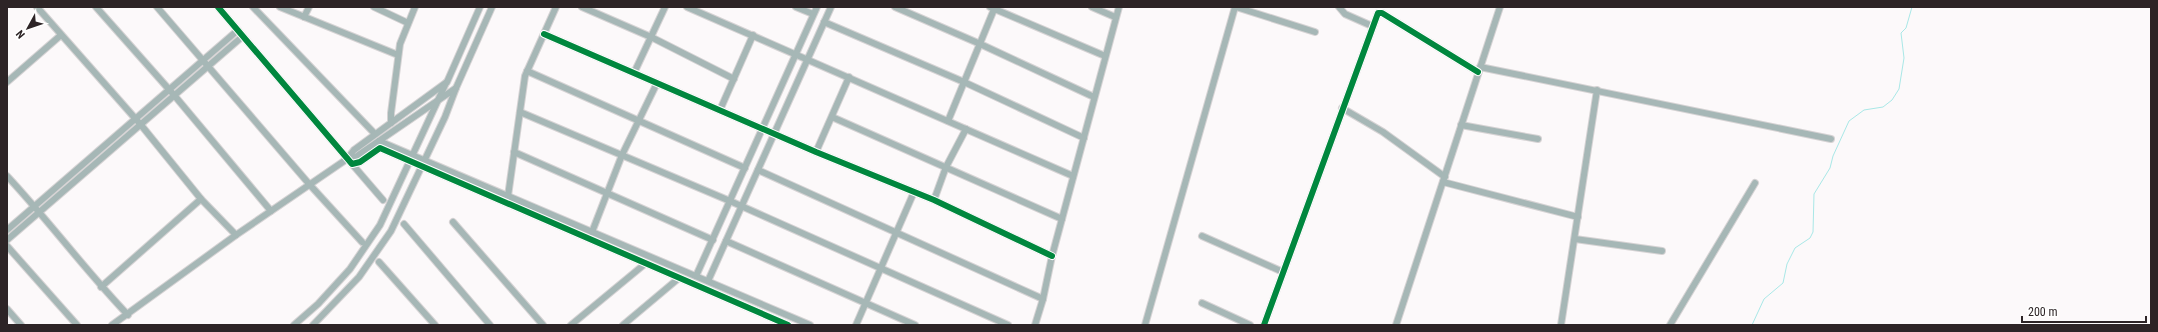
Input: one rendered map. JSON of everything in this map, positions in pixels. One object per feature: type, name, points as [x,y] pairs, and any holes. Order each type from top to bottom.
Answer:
[{"type":"street","points":[[37,7],[136,119],[201,199],[236,235]]},
{"type":"street","points":[[96,7],[174,95],[271,211]]},
{"type":"street","points":[[156,7],[209,66],[310,185],[362,242]]},
{"type":"street","points":[[218,7],[383,200]]},
{"type":"street","points":[[253,7],[375,134]]},
{"type":"street","points":[[280,7],[398,55]]},
{"type":"street","points":[[304,17],[309,7]]},
{"type":"street","points":[[374,7],[408,23]]},
{"type":"street","points":[[391,122],[390,113],[400,44],[415,7]]},
{"type":"street","points":[[294,325],[330,291],[350,269],[380,225],[447,82],[480,7]]},
{"type":"street","points":[[313,325],[359,277],[391,231],[445,117],[456,88],[492,7]]},
{"type":"street","points":[[508,196],[520,112],[528,71],[556,7]]},
{"type":"street","points":[[582,7],[651,37],[734,79]]},
{"type":"street","points":[[634,73],[665,7]]},
{"type":"street","points":[[687,7],[1073,176]]},
{"type":"street","points":[[796,7],[813,14]]},
{"type":"street","points":[[696,276],[816,7]]},
{"type":"street","points":[[708,281],[831,7]]},
{"type":"street","points":[[895,7],[978,43],[1094,97]]},
{"type":"street","points":[[1092,7],[1115,17]]},
{"type":"street","points":[[1035,325],[1043,299],[1052,256],[1115,17],[1119,7]]},
{"type":"street","points":[[1145,325],[1235,7],[1315,32]]},
{"type":"street","points":[[1339,7],[1345,14],[1372,26]]},
{"type":"street","points":[[1396,325],[1500,7]]},
{"type":"street","points":[[948,121],[993,8],[1105,56]]},
{"type":"street","points":[[1264,325],[1342,108],[1378,13],[1382,13],[1479,69],[1597,90],[1831,139]]},
{"type":"street","points":[[824,22],[964,82],[1084,138]]},
{"type":"street","points":[[7,230],[238,30]]},
{"type":"street","points":[[544,34],[816,152],[934,200],[1052,256]]},
{"type":"street","points":[[7,82],[61,35]]},
{"type":"street","points":[[720,110],[753,35]]},
{"type":"street","points":[[7,240],[243,36]]},
{"type":"street","points":[[528,71],[745,168]]},
{"type":"street","points":[[816,152],[849,77]]},
{"type":"street","points":[[112,325],[128,315],[236,235],[347,159],[354,150],[447,82]]},
{"type":"street","points":[[592,232],[622,155],[657,83]]},
{"type":"street","points":[[347,159],[358,156],[456,88]]},
{"type":"street","points":[[1561,325],[1597,90]]},
{"type":"street","points":[[1342,108],[1383,132],[1444,179],[1578,217]]},
{"type":"street","points":[[520,112],[730,201],[741,208],[1008,325]]},
{"type":"street","points":[[832,116],[1062,219]]},
{"type":"street","points":[[1461,125],[1538,140]]},
{"type":"street","points":[[934,200],[946,167],[966,129]]},
{"type":"street","points":[[379,141],[423,163],[679,278],[788,325]]},
{"type":"street","points":[[352,164],[360,162],[380,148],[412,158]]},
{"type":"street","points":[[514,152],[713,240]]},
{"type":"street","points":[[423,163],[508,196],[810,325]]},
{"type":"street","points":[[758,170],[898,232],[1043,299]]},
{"type":"street","points":[[7,176],[35,206],[101,287],[128,315]]},
{"type":"street","points":[[1670,325],[1755,183]]},
{"type":"street","points":[[856,325],[879,268],[898,232],[914,192]]},
{"type":"street","points":[[101,287],[201,199]]},
{"type":"street","points":[[453,222],[543,325]]},
{"type":"street","points":[[404,224],[490,325]]},
{"type":"street","points":[[1202,236],[1283,272]]},
{"type":"street","points":[[1575,239],[1662,251]]},
{"type":"street","points":[[726,241],[915,325]]},
{"type":"street","points":[[7,246],[77,325]]},
{"type":"street","points":[[379,262],[434,325]]},
{"type":"street","points":[[571,325],[646,263]]},
{"type":"street","points":[[624,325],[679,278]]},
{"type":"street","points":[[1202,303],[1250,325]]},
{"type":"street","points":[[7,309],[21,325]]},
{"type":"waterway","points":[[1752,325],[1764,299],[1783,283],[1787,264],[1795,248],[1810,238],[1813,232],[1814,194],[1830,168],[1833,156],[1849,121],[1864,110],[1883,107],[1892,100],[1899,89],[1904,58],[1901,33],[1906,28],[1912,7]]},
{"type":"cycle path","points":[[218,7],[352,164],[360,162],[380,148],[788,325]]},
{"type":"cycle path","points":[[1264,325],[1378,13],[1382,13],[1478,72]]},
{"type":"cycle path","points":[[544,34],[816,152],[934,200],[1052,256]]}]
